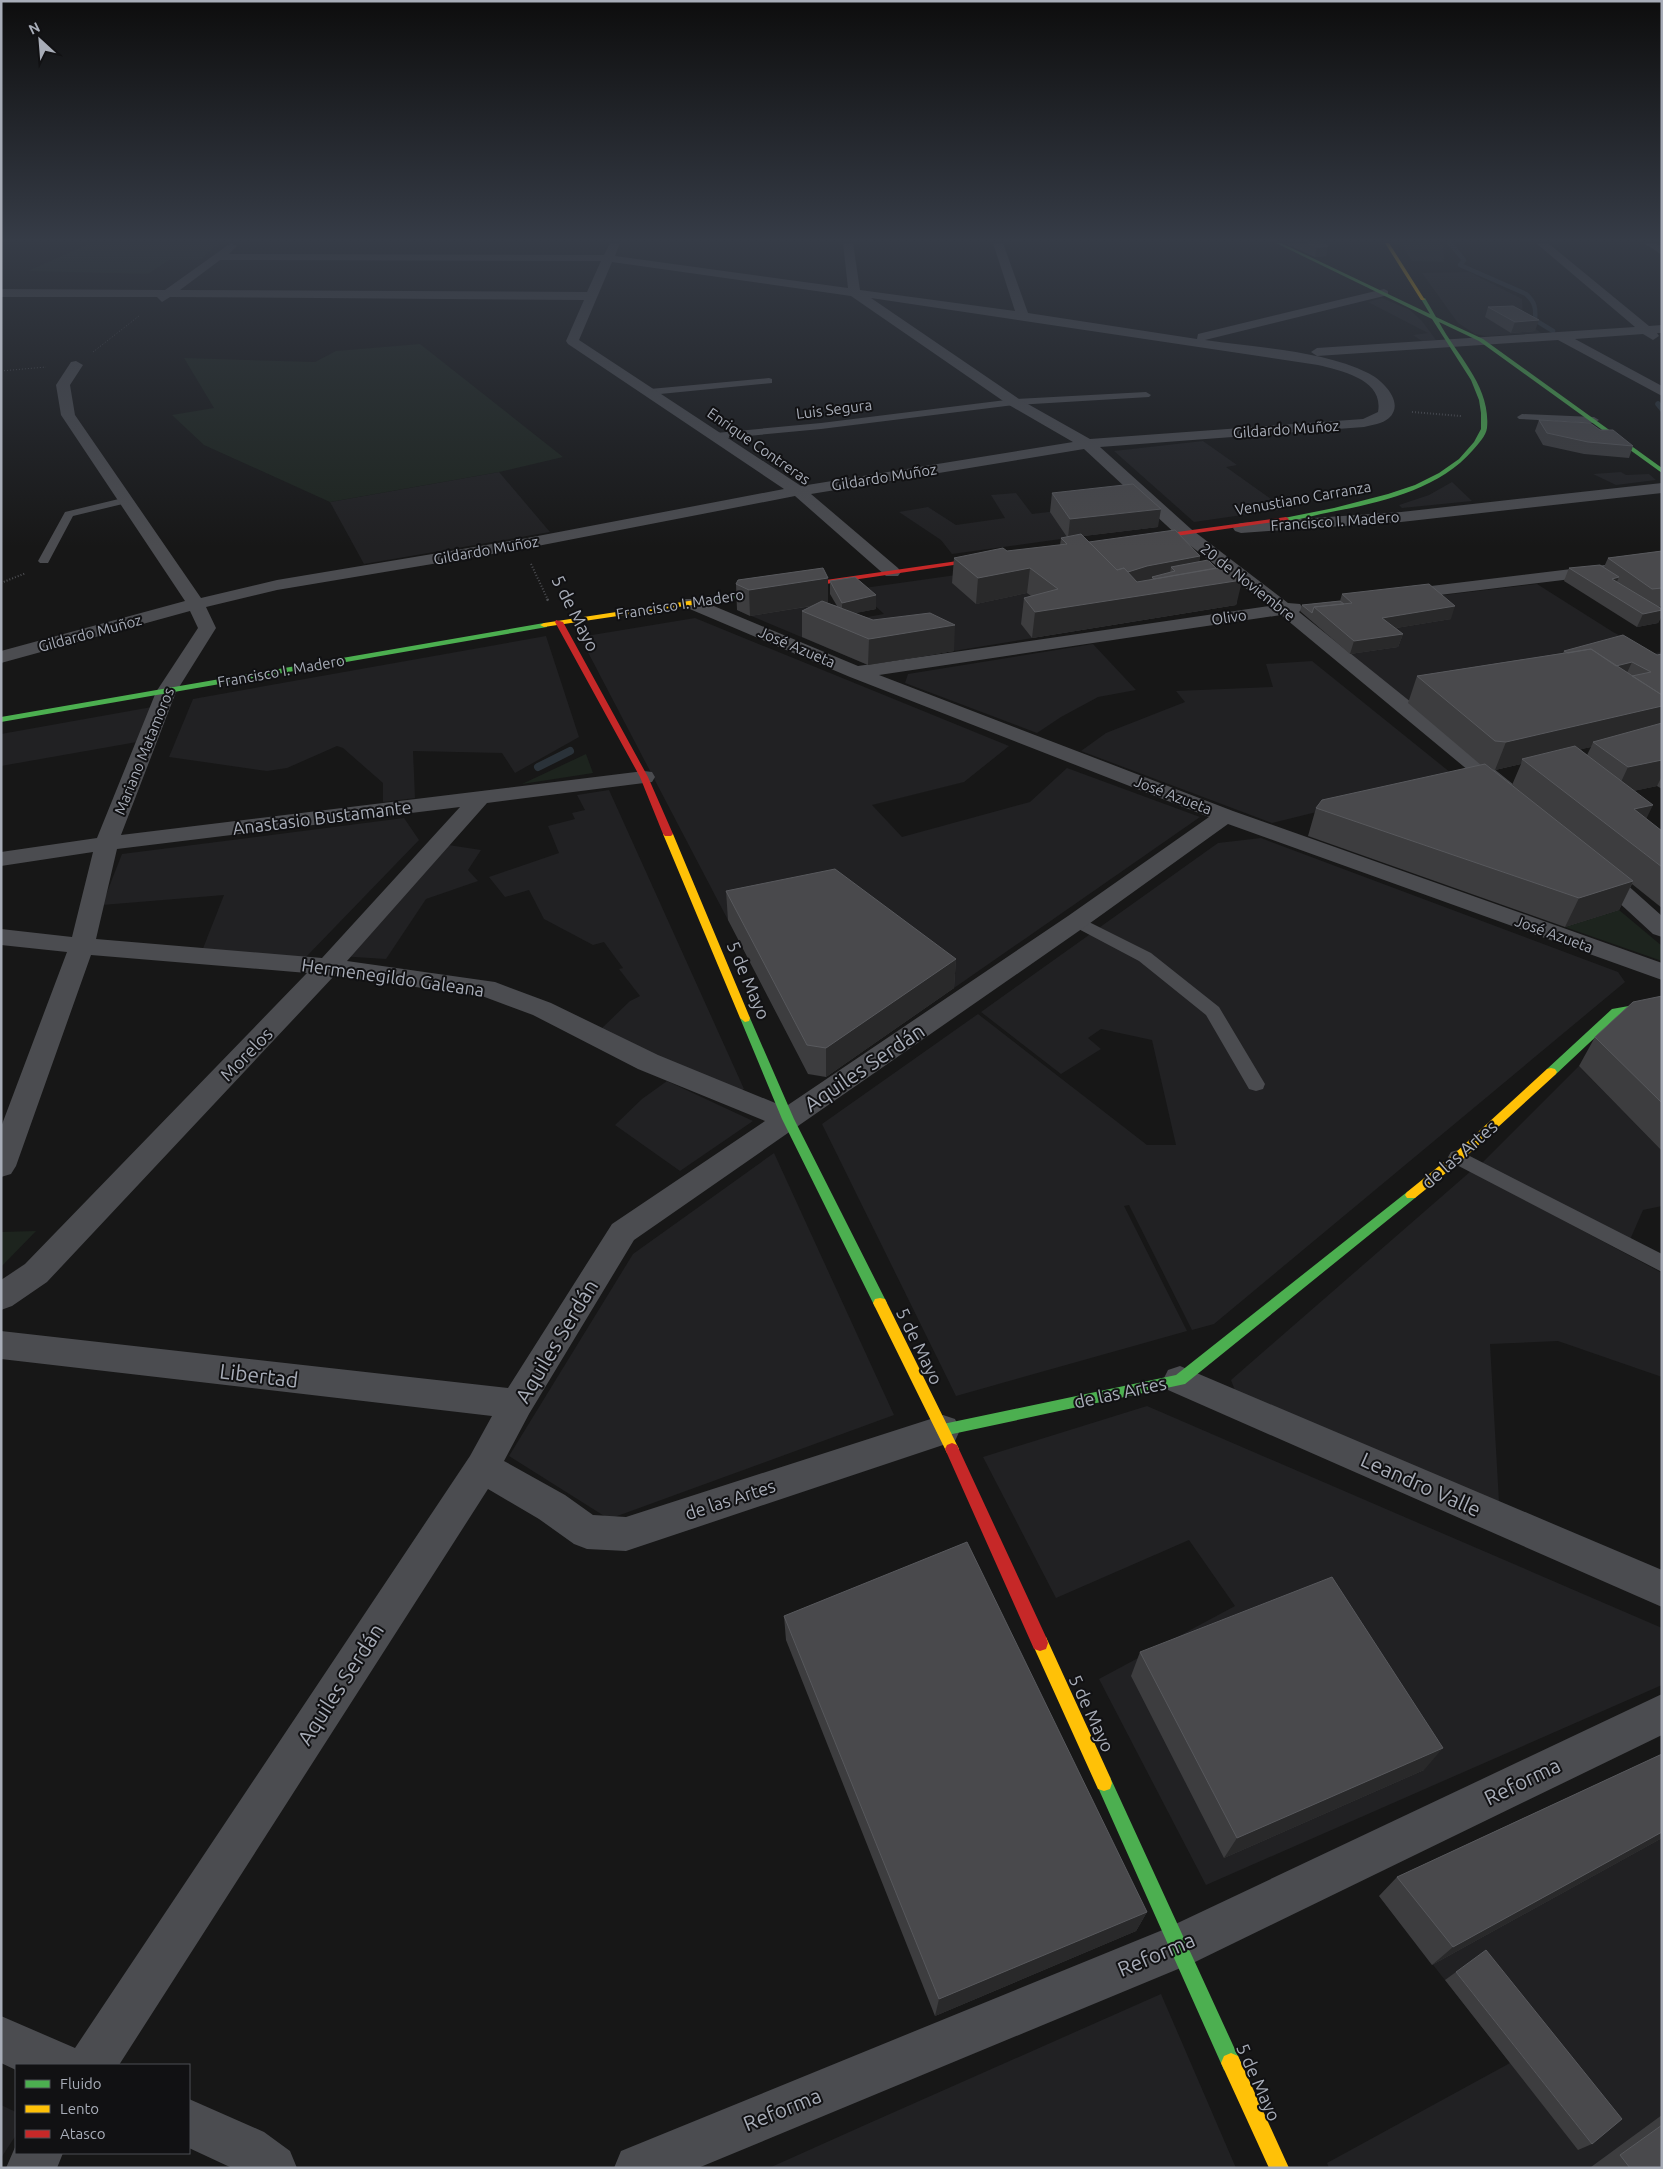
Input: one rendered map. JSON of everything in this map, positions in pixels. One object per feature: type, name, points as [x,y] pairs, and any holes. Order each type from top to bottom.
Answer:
[{"type":"street","name":"Enrique Contreras","points":[[577,344],[798,491],[892,572]]},
{"type":"street","name":"20 de Noviembre","points":[[930,344],[1014,402],[1087,444],[1185,533],[1508,781],[1521,803]]},
{"type":"street","points":[[1215,344],[1349,368]]},
{"type":"street","points":[[1283,355],[1419,344]]},
{"type":"street","name":"Venustiano Carranza","points":[[1217,529],[1341,509],[1384,499],[1423,484],[1457,465],[1474,450],[1484,431],[1478,385],[1450,344]]},
{"type":"street","points":[[1487,344],[1594,420],[1662,472]]},
{"type":"street","points":[[1576,344],[1662,392]]},
{"type":"street","points":[[1329,351],[1349,368],[1384,391],[1388,399],[1387,410]]},
{"type":"street","name":"Mariano Matamoros","points":[[1,1166],[82,946],[107,842],[166,692],[207,628],[196,604],[68,415],[63,385],[76,365]]},
{"type":"street","name":"Gildardo Muñoz","points":[[1,657],[196,604],[277,585],[522,544],[798,491],[1087,444],[1364,422],[1378,419],[1387,410]]},
{"type":"street","name":"Francisco I. Madero","points":[[1126,541],[1217,529],[1401,517],[1662,488]]},
{"type":"street","points":[[809,584],[1000,557]]},
{"type":"street","points":[[1381,597],[1662,563]]},
{"type":"street","name":"Francisco I. Madero","points":[[1,720],[559,622],[790,587]]},
{"type":"street","name":"José Azueta","points":[[691,602],[858,673],[1225,816],[1662,972]]},
{"type":"street","name":"Olivo","points":[[858,673],[1313,606]]},
{"type":"street","name":"5 de Mayo","points":[[559,622],[644,777],[788,1119],[943,1430],[1279,2168]]},
{"type":"street","name":"Anastasio Bustamante","points":[[1,859],[107,842],[479,799],[644,777]]},
{"type":"street","points":[[1470,790],[1508,781]]},
{"type":"street","name":"Morelos","points":[[1,1297],[36,1273],[328,967],[479,799]]},
{"type":"street","name":"Aquiles Serdán","points":[[93,2064],[482,1467],[517,1404],[623,1232],[1077,921],[1225,816]]},
{"type":"street","points":[[1276,834],[1315,825]]},
{"type":"street","points":[[1580,856],[1662,928]]},
{"type":"street","name":"Hermenegildo Galeana","points":[[1,936],[82,946],[328,967],[486,988],[542,1009],[648,1062],[788,1119]]},
{"type":"street","name":"de las Artes","points":[[482,1467],[552,1507],[587,1532],[626,1534],[943,1430],[1180,1380],[1458,1157],[1616,1012],[1662,1003]]},
{"type":"street","name":"Libertad","points":[[1,1346],[517,1404]]},
{"type":"street","name":"Leandro Valle","points":[[1180,1380],[1662,1589]]},
{"type":"street","name":"Reforma","points":[[638,2168],[1179,1946],[1662,1714]]},
{"type":"street","points":[[1,2039],[57,2064]]},
{"type":"street","points":[[190,2123],[247,2149],[273,2168]]},
{"type":"street","points":[[30,2168],[38,2154]]},
{"type":"lane","name":"Enrique Contreras","points":[[650,392],[768,381]]},
{"type":"lane","name":"Luis Segura","points":[[716,436],[803,428],[1014,402],[1146,395]]},
{"type":"lane","points":[[1522,417],[1594,420]]},
{"type":"lane","points":[[44,560],[69,514],[127,500]]},
{"type":"lane","points":[[1077,921],[1145,957],[1213,1011],[1256,1084]]},
{"type":"lane","points":[[1458,1157],[1662,1264]]},
{"type":"path","points":[[1,371],[76,365],[102,344]]},
{"type":"path","points":[[1387,410],[1482,418]]},
{"type":"path","name":"5 de Mayo","points":[[522,544],[559,622]]},
{"type":"shaded area","points":[[420,344],[563,457],[499,472],[330,502],[204,445],[172,415],[214,408],[184,358],[315,362],[336,351]]},
{"type":"shaded area","points":[[1203,441],[1237,465],[1226,467],[1285,509],[1194,522],[1114,451]]},
{"type":"shaded area","points":[[499,472],[550,532],[364,564],[330,502]]},
{"type":"shaded area","points":[[1621,472],[1626,475],[1649,474],[1656,480],[1616,485],[1593,474]]},
{"type":"shaded area","points":[[1452,482],[1472,501],[1402,508],[1399,505],[1429,495]]},
{"type":"shaded area","points":[[1016,493],[1032,514],[1130,502],[1068,538],[952,554],[941,540],[899,512],[928,507],[956,525],[1005,518],[991,495]]},
{"type":"shaded area","points":[[1056,561],[1236,605],[868,665],[737,610],[740,605],[823,594],[840,622],[884,614],[857,589]]},
{"type":"shaded area","points":[[1537,584],[1613,632],[1654,653],[1662,652],[1662,730],[1495,770],[1485,769],[1301,612]]},
{"type":"shaded area","points":[[695,618],[1009,746],[964,782],[872,805],[902,837],[1030,802],[1067,768],[1200,817],[954,988],[728,920],[580,637]]},
{"type":"shaded area","points":[[546,636],[579,737],[515,773],[502,753],[413,751],[415,798],[383,802],[383,783],[343,748],[337,746],[287,768],[267,771],[169,757],[193,699]]},
{"type":"shaded area","points":[[1093,644],[1136,690],[1098,697],[1061,717],[1037,733],[905,683],[908,674]]},
{"type":"shaded area","points":[[1312,661],[1451,773],[1422,786],[1272,823],[1081,751],[1106,733],[1185,702],[1176,691],[1273,687],[1266,664]]},
{"type":"shaded area","points":[[152,707],[137,742],[1,766],[1,734]]},
{"type":"shaded area","points":[[586,754],[593,773],[522,784]]},
{"type":"shaded area","points":[[609,790],[744,1089],[738,1092],[652,1055],[601,1029],[630,1001],[640,996],[619,969],[623,968],[604,942],[593,945],[544,919],[529,890],[505,897],[489,877],[559,853],[548,826],[575,819],[572,813],[585,810],[577,795]]},
{"type":"shaded area","points":[[404,818],[419,840],[305,958],[202,951],[224,895],[102,905],[122,854]]},
{"type":"shaded area","points":[[1261,838],[1618,972],[1625,982],[1214,1324],[1192,1330],[1129,1205],[1124,1206],[1187,1331],[956,1396],[822,1124],[978,1014],[1147,1145],[1176,1145],[1152,1040],[1101,1029],[1088,1038],[1101,1049],[1061,1074],[981,1012],[1218,843]]},
{"type":"shaded area","points":[[442,844],[481,850],[468,870],[478,881],[426,899],[386,959],[339,956]]},
{"type":"shaded area","points":[[1619,910],[1662,946],[1662,961],[1565,927]]},
{"type":"shaded area","points":[[1579,1066],[1662,1151],[1662,1206],[1643,1210],[1629,1242],[1479,1166]]},
{"type":"shaded area","points":[[667,1081],[753,1121],[680,1171],[615,1125],[642,1099]]},
{"type":"shaded area","points":[[774,1153],[894,1415],[609,1519],[509,1456],[633,1254]]},
{"type":"shaded area","points":[[1471,1171],[1662,1273],[1662,1377],[1558,1341],[1490,1344],[1499,1502],[1239,1401],[1231,1380]]},
{"type":"shaded area","points":[[36,1231],[1,1267],[1,1232]]},
{"type":"shaded area","points":[[1147,1406],[1662,1628],[1662,1685],[1206,1885],[1099,1679],[1235,1606],[1189,1540],[1056,1598],[983,1457]]},
{"type":"shaded area","points":[[1662,1764],[1662,2168],[1329,2168],[1327,2163],[1510,2063],[1379,1896]]},
{"type":"shaded area","points":[[1161,1994],[1236,2168],[769,2168],[865,2125]]},
{"type":"shaded area","points":[[1,2105],[15,2112],[15,2137],[1,2158]]},
{"type":"building","points":[[1539,420],[1590,423],[1600,430],[1613,430],[1633,446],[1588,442],[1547,433]]},
{"type":"building","points":[[1133,484],[1161,509],[1070,519],[1052,493]]},
{"type":"building","points":[[1175,530],[1200,556],[1147,566],[1128,572],[1124,568],[1117,570],[1089,542]]},
{"type":"building","points":[[1081,534],[1117,570],[1124,568],[1137,582],[1230,566],[1243,577],[1242,580],[1035,612],[1024,598],[1058,589],[1030,568],[978,578],[954,558],[1003,548],[1007,551],[1067,544],[1061,538]]},
{"type":"building","points":[[1662,551],[1662,588],[1652,589],[1608,558]]},
{"type":"building","points":[[1208,560],[1216,568],[1154,579],[1152,577],[1175,571],[1171,567]]},
{"type":"building","points":[[1600,565],[1619,577],[1612,579],[1662,610],[1643,614],[1569,568]]},
{"type":"building","points":[[823,568],[828,578],[749,590],[736,584],[738,580]]},
{"type":"building","points":[[855,577],[876,595],[842,603],[830,581]]},
{"type":"building","points":[[1429,584],[1455,606],[1382,618],[1403,634],[1354,641],[1314,607],[1352,603],[1342,594]]},
{"type":"building","points":[[822,601],[873,620],[930,613],[955,625],[869,639],[802,611]]},
{"type":"building","points":[[1340,601],[1344,604],[1314,607],[1312,613],[1302,605]]},
{"type":"building","points":[[1623,635],[1657,655],[1662,654],[1662,695],[1632,676],[1651,672],[1632,662],[1616,666],[1591,649],[1568,653],[1564,651]]},
{"type":"building","points":[[1591,649],[1662,695],[1662,706],[1506,742],[1495,741],[1417,676]]},
{"type":"building","points":[[1662,723],[1662,760],[1628,767],[1593,742]]},
{"type":"building","points":[[1575,746],[1653,805],[1634,809],[1662,831],[1662,867],[1522,759]]},
{"type":"building","points":[[1485,764],[1633,881],[1579,898],[1316,808],[1322,800]]},
{"type":"building","points":[[835,869],[956,959],[826,1048],[807,1045],[726,891]]},
{"type":"building","points":[[1662,996],[1662,1103],[1595,1037],[1633,1002]]},
{"type":"building","points":[[967,1542],[1147,1912],[939,1999],[784,1616]]},
{"type":"building","points":[[1332,1577],[1443,1748],[1237,1838],[1140,1652]]},
{"type":"building","points":[[1662,1754],[1662,1832],[1453,1947],[1397,1877]]},
{"type":"building","points":[[1486,1950],[1622,2119],[1592,2144],[1456,1972]]},
{"type":"building","points":[[1662,2125],[1662,2168],[1630,2168],[1620,2155]]},
{"type":"waterway","points":[[1658,404],[1662,409]]},
{"type":"waterway","points":[[538,767],[570,751]]},
{"type":"traffic: fast","points":[[1286,519],[1334,510],[1390,496],[1417,486],[1441,474],[1461,460],[1476,443],[1484,429],[1484,413],[1482,400],[1474,380],[1450,344]]},
{"type":"traffic: fast","points":[[1487,344],[1662,471]]},
{"type":"traffic: fast","points":[[702,601],[774,590]]},
{"type":"traffic: fast","points":[[1,720],[544,625]]},
{"type":"traffic: fast","points":[[1551,1072],[1616,1012],[1662,1003]]},
{"type":"traffic: fast","points":[[745,1018],[788,1119],[880,1303]]},
{"type":"traffic: fast","points":[[943,1430],[1180,1380],[1411,1195]]},
{"type":"traffic: fast","points":[[1104,1783],[1231,2063]]},
{"type":"traffic: slow","points":[[544,625],[702,601]]},
{"type":"traffic: slow","points":[[668,834],[745,1018]]},
{"type":"traffic: slow","points":[[1411,1195],[1458,1157],[1551,1072]]},
{"type":"traffic: slow","points":[[880,1303],[952,1449]]},
{"type":"traffic: slow","points":[[1040,1643],[1104,1783]]},
{"type":"traffic: slow","points":[[1231,2063],[1279,2168]]},
{"type":"traffic: jam","points":[[1141,539],[1286,519]]},
{"type":"traffic: jam","points":[[819,583],[992,558]]},
{"type":"traffic: jam","points":[[559,622],[644,777],[668,834]]},
{"type":"traffic: jam","points":[[952,1449],[1040,1643]]}]
